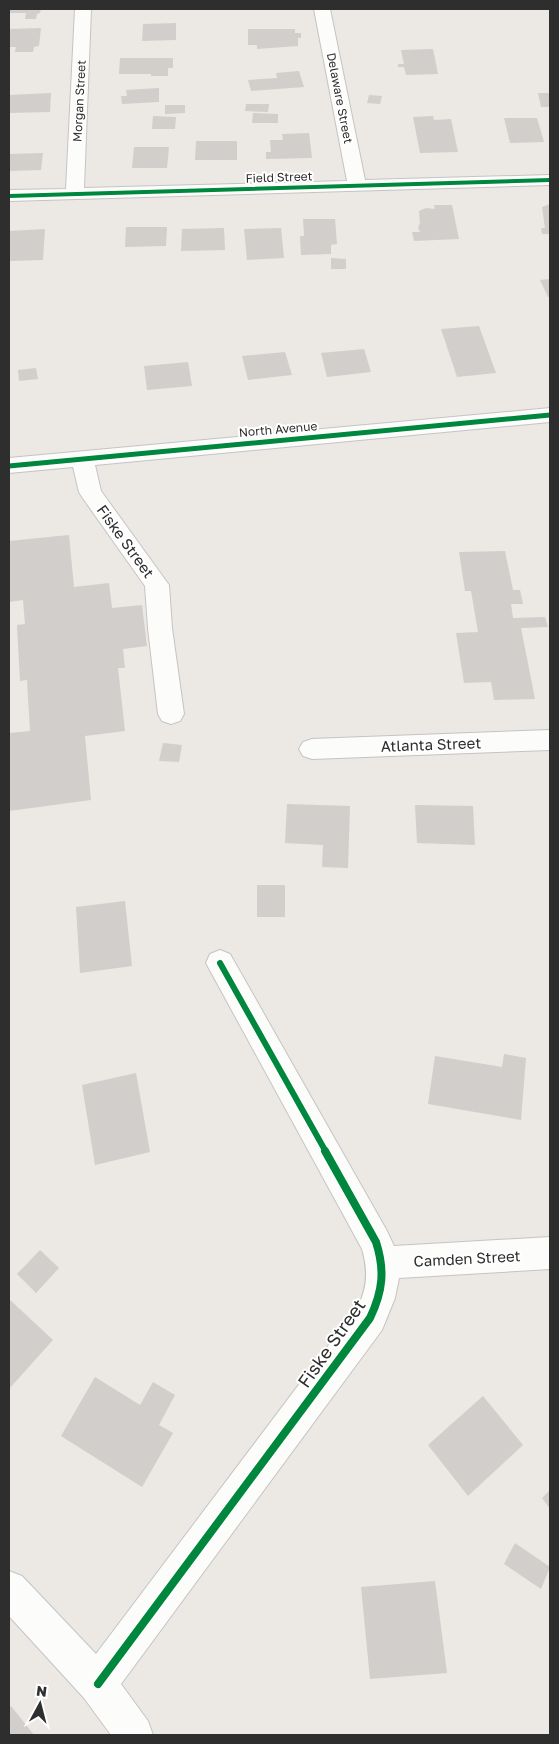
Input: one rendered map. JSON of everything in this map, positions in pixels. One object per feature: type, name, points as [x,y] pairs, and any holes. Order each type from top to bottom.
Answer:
[{"type":"street","name":"Morgan Street","points":[[75,194],[83,9]]},
{"type":"street","name":"Delaware Street","points":[[322,9],[357,186]]},
{"type":"street","name":"Field Street","points":[[9,196],[550,180]]},
{"type":"street","name":"North Avenue","points":[[9,466],[550,415]]},
{"type":"street","name":"Fiske Street","points":[[82,460],[90,492],[157,585],[160,628],[171,714]]},
{"type":"street","name":"Atlanta Street","points":[[312,749],[550,740]]},
{"type":"street","name":"Fiske Street","points":[[98,1684],[370,1318],[379,1300],[384,1281],[383,1263],[366,1224],[220,963]]},
{"type":"street","name":"Camden Street","points":[[383,1263],[550,1253]]},
{"type":"street","points":[[9,1589],[98,1684],[134,1735]]},
{"type":"building","points":[[9,9],[41,9],[36,19],[25,19],[26,13],[9,13]]},
{"type":"building","points":[[176,23],[176,40],[142,41],[143,24]]},
{"type":"building","points":[[41,28],[39,46],[34,47],[33,52],[15,52],[16,47],[9,47],[9,29]]},
{"type":"building","points":[[248,29],[295,29],[295,33],[301,33],[301,38],[298,38],[298,46],[257,49],[257,45],[248,45]]},
{"type":"building","points":[[433,49],[438,74],[406,75],[404,67],[398,67],[398,64],[404,64],[401,50]]},
{"type":"building","points":[[120,58],[173,58],[173,68],[168,68],[168,76],[119,74]]},
{"type":"building","points":[[299,71],[304,87],[251,91],[248,80],[277,78],[276,73]]},
{"type":"building","points":[[159,88],[159,102],[122,104],[121,96],[127,96],[126,90]]},
{"type":"building","points":[[51,93],[50,112],[9,113],[9,95]]},
{"type":"building","points":[[538,93],[550,93],[550,107],[541,107]]},
{"type":"building","points":[[369,95],[382,96],[380,104],[367,103]]},
{"type":"building","points":[[246,104],[269,104],[268,112],[245,111]]},
{"type":"building","points":[[165,105],[185,105],[185,113],[165,114]]},
{"type":"building","points":[[253,113],[278,114],[278,123],[252,123]]},
{"type":"building","points":[[153,116],[176,117],[175,129],[152,129]]},
{"type":"building","points":[[433,116],[434,120],[451,119],[458,152],[420,153],[413,117]]},
{"type":"building","points":[[504,118],[537,118],[544,142],[510,143]]},
{"type":"building","points":[[309,133],[312,158],[266,159],[266,152],[271,152],[270,140],[283,140],[282,134]]},
{"type":"building","points":[[196,141],[237,141],[237,160],[195,160]]},
{"type":"building","points":[[134,147],[169,147],[167,168],[132,168]]},
{"type":"building","points":[[43,153],[41,170],[9,171],[9,154]]},
{"type":"building","points":[[550,204],[550,234],[542,234],[541,228],[545,228],[542,207]]},
{"type":"building","points":[[434,205],[452,205],[459,239],[414,241],[412,232],[420,232],[418,228],[420,223],[419,211],[426,208],[435,209]]},
{"type":"building","points":[[303,219],[335,219],[337,244],[331,245],[331,254],[301,255],[300,236],[304,236]]},
{"type":"building","points":[[126,227],[167,227],[166,246],[125,247]]},
{"type":"building","points":[[224,228],[225,250],[181,251],[182,229]]},
{"type":"building","points":[[281,228],[284,258],[247,260],[244,229]]},
{"type":"building","points":[[45,229],[43,260],[9,261],[9,231]]},
{"type":"building","points":[[331,258],[346,259],[346,269],[331,269]]},
{"type":"building","points":[[550,279],[550,297],[548,297],[540,280]]},
{"type":"building","points":[[479,326],[496,373],[457,377],[441,329]]},
{"type":"building","points":[[364,349],[371,372],[327,377],[321,353]]},
{"type":"building","points":[[285,352],[292,375],[248,380],[242,356]]},
{"type":"building","points":[[188,362],[192,386],[147,390],[144,366]]},
{"type":"building","points":[[36,368],[38,379],[19,381],[18,370]]},
{"type":"building","points":[[69,535],[74,587],[109,583],[112,608],[142,605],[147,646],[123,649],[125,668],[118,668],[125,731],[85,736],[91,800],[9,811],[9,733],[30,731],[27,680],[20,681],[17,625],[25,624],[23,600],[9,602],[9,541]]},
{"type":"building","points":[[505,551],[513,590],[520,590],[523,604],[511,604],[513,618],[545,617],[548,627],[521,628],[535,699],[494,700],[491,682],[464,683],[456,633],[478,632],[471,591],[465,591],[459,552]]},
{"type":"building","points":[[163,743],[182,745],[179,762],[159,761]]},
{"type":"building","points":[[287,804],[350,806],[348,868],[322,867],[323,845],[285,843]]},
{"type":"building","points":[[415,805],[473,806],[475,845],[417,843]]},
{"type":"building","points":[[257,885],[285,885],[285,917],[257,917]]},
{"type":"building","points":[[125,901],[132,966],[80,973],[76,907]]},
{"type":"building","points":[[504,1054],[526,1058],[521,1120],[428,1104],[435,1056],[502,1067]]},
{"type":"building","points":[[136,1073],[150,1152],[95,1165],[82,1085]]},
{"type":"building","points":[[40,1250],[59,1268],[36,1293],[17,1274]]},
{"type":"building","points":[[9,1299],[53,1340],[9,1389]]},
{"type":"building","points":[[95,1377],[140,1405],[153,1382],[175,1395],[159,1425],[173,1433],[142,1487],[61,1436]]},
{"type":"building","points":[[483,1396],[523,1445],[468,1496],[428,1445]]},
{"type":"building","points":[[550,1490],[550,1509],[542,1498]]},
{"type":"building","points":[[515,1543],[550,1567],[541,1589],[504,1564]]},
{"type":"building","points":[[435,1581],[447,1673],[370,1679],[361,1587]]},
{"type":"building","points":[[11,1706],[34,1735],[9,1735],[9,1708]]},
{"type":"cycle path","points":[[9,196],[550,180]]},
{"type":"cycle path","points":[[9,466],[550,415]]},
{"type":"cycle path","points":[[98,1684],[370,1318],[379,1298],[383,1281],[382,1263],[376,1242],[220,963]]}]
